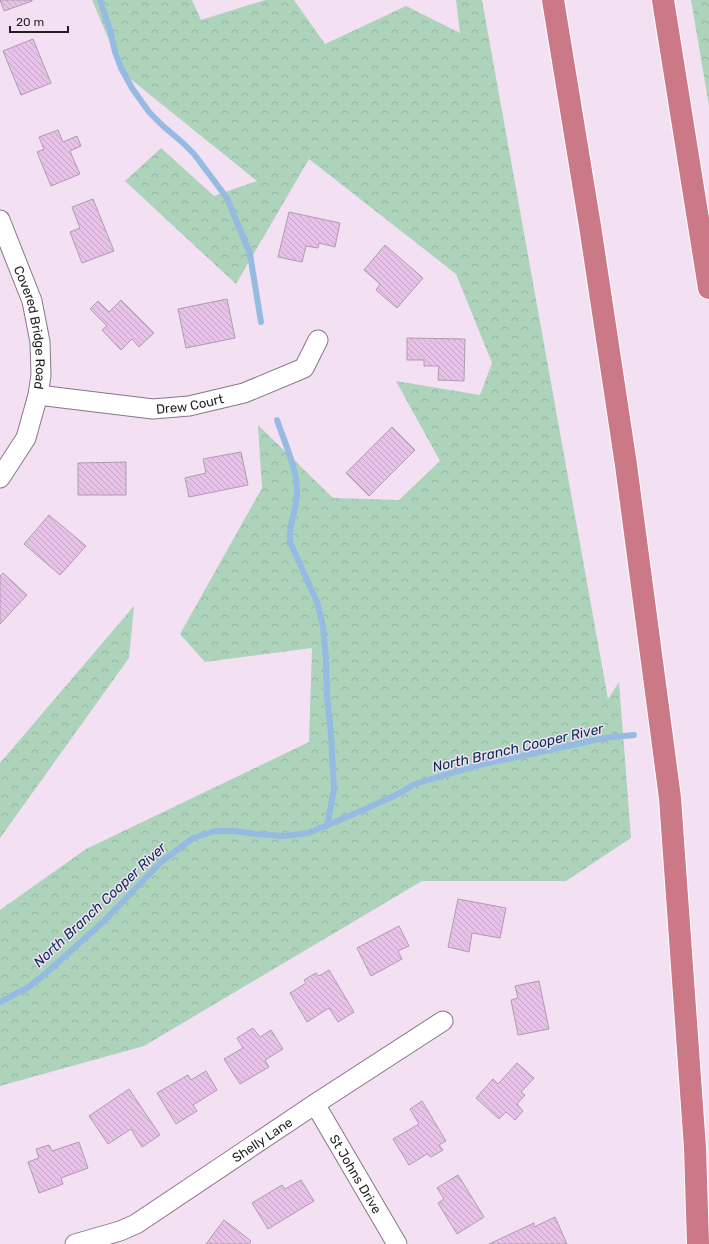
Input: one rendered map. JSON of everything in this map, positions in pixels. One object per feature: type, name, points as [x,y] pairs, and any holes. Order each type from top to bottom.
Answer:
[{"type":"highway","points":[[553,0],[590,226],[625,458],[670,798],[695,1148],[698,1244]]},
{"type":"highway","points":[[663,0],[709,288]]},
{"type":"street","name":"Covered Bridge Road","points":[[0,220],[32,301],[40,342],[41,375],[38,395],[26,438],[0,478]]},
{"type":"street","name":"Drew Court","points":[[38,395],[153,409],[189,406],[244,393],[304,368],[318,340]]},
{"type":"street","name":"Shelly Lane","points":[[75,1244],[124,1237],[136,1224],[315,1104],[443,1021]]},
{"type":"street","name":"St Johns Drive","points":[[315,1104],[397,1244]]},
{"type":"green space","points":[[92,0],[192,0],[201,20],[265,0],[294,0],[325,44],[406,6],[460,33],[456,0],[482,0],[608,699],[619,682],[631,838],[566,881],[422,881],[144,1046],[0,1086],[0,910],[86,849],[309,742],[312,648],[205,662],[180,634],[262,488],[258,425],[333,498],[399,500],[440,461],[396,381],[480,395],[492,363],[456,274],[309,159],[236,284],[125,181],[161,148],[214,196],[257,181],[123,73]]},
{"type":"green space","points":[[691,0],[709,0],[709,106]]},
{"type":"green space","points":[[134,606],[129,658],[0,838],[0,763]]},
{"type":"building","points":[[0,0],[32,0],[32,1],[4,11]]},
{"type":"building","points":[[33,39],[51,83],[21,95],[3,51]]},
{"type":"building","points":[[58,130],[63,142],[77,136],[81,146],[70,151],[80,174],[51,186],[37,152],[44,149],[39,137]]},
{"type":"building","points":[[93,199],[114,251],[82,263],[70,232],[80,228],[72,207]]},
{"type":"building","points":[[289,212],[340,223],[335,247],[319,243],[318,248],[306,246],[302,262],[278,257]]},
{"type":"building","points":[[385,245],[423,278],[397,308],[376,290],[380,284],[364,270]]},
{"type":"building","points":[[227,299],[235,338],[186,348],[178,309]]},
{"type":"building","points":[[121,300],[154,333],[139,347],[132,339],[121,350],[102,330],[107,326],[90,309],[98,301],[109,312]]},
{"type":"building","points":[[407,338],[465,339],[464,381],[438,380],[439,366],[424,366],[424,360],[407,360]]},
{"type":"building","points":[[392,427],[415,450],[369,496],[346,473]]},
{"type":"building","points":[[241,452],[248,485],[189,497],[185,478],[206,473],[203,459]]},
{"type":"building","points":[[126,462],[126,495],[78,495],[78,463]]},
{"type":"building","points":[[49,515],[86,546],[60,575],[24,544]]},
{"type":"building","points":[[3,573],[27,595],[0,624],[0,576]]},
{"type":"building","points":[[458,899],[506,908],[500,938],[472,933],[469,952],[448,947]]},
{"type":"building","points":[[399,926],[409,946],[398,951],[402,959],[371,976],[357,948]]},
{"type":"building","points":[[329,970],[354,1012],[338,1022],[329,1008],[307,1022],[290,993],[306,983],[304,980],[316,973],[319,976]]},
{"type":"building","points":[[539,981],[549,1029],[518,1035],[511,1000],[518,998],[515,986]]},
{"type":"building","points":[[253,1028],[260,1037],[271,1030],[283,1049],[265,1060],[269,1067],[240,1084],[224,1059],[243,1048],[237,1038]]},
{"type":"building","points":[[517,1063],[534,1078],[521,1092],[525,1095],[517,1104],[523,1111],[515,1120],[506,1112],[499,1119],[476,1098],[493,1079],[498,1084]]},
{"type":"building","points":[[206,1071],[217,1090],[193,1105],[197,1111],[176,1124],[157,1093],[188,1075],[191,1080]]},
{"type":"building","points":[[129,1089],[160,1135],[142,1147],[131,1129],[108,1144],[89,1116]]},
{"type":"building","points":[[422,1101],[446,1141],[439,1145],[443,1150],[431,1157],[427,1154],[409,1165],[393,1139],[419,1124],[410,1109]]},
{"type":"building","points":[[79,1142],[88,1168],[61,1178],[63,1184],[39,1193],[28,1162],[39,1158],[36,1149],[49,1145],[52,1151]]},
{"type":"building","points":[[458,1175],[484,1217],[457,1234],[438,1203],[444,1199],[437,1188]]},
{"type":"building","points":[[301,1180],[314,1201],[268,1229],[252,1203],[282,1185],[285,1189]]},
{"type":"building","points":[[555,1217],[567,1244],[489,1244],[534,1223],[534,1227]]},
{"type":"building","points":[[224,1220],[251,1241],[249,1244],[206,1244]]},
{"type":"waterway","points":[[100,0],[110,30],[115,52],[121,68],[132,88],[149,112],[194,154],[227,198],[250,254],[261,322]]},
{"type":"waterway","points":[[277,420],[290,457],[297,486],[297,495],[290,530],[290,542],[317,602],[323,626],[334,789],[327,826]]},
{"type":"waterway","name":"North Branch Cooper River","points":[[0,1002],[27,988],[44,975],[104,921],[161,862],[193,838],[215,831],[233,831],[283,836],[308,833],[361,811],[398,794],[415,784],[479,765],[604,738],[634,735]]}]
